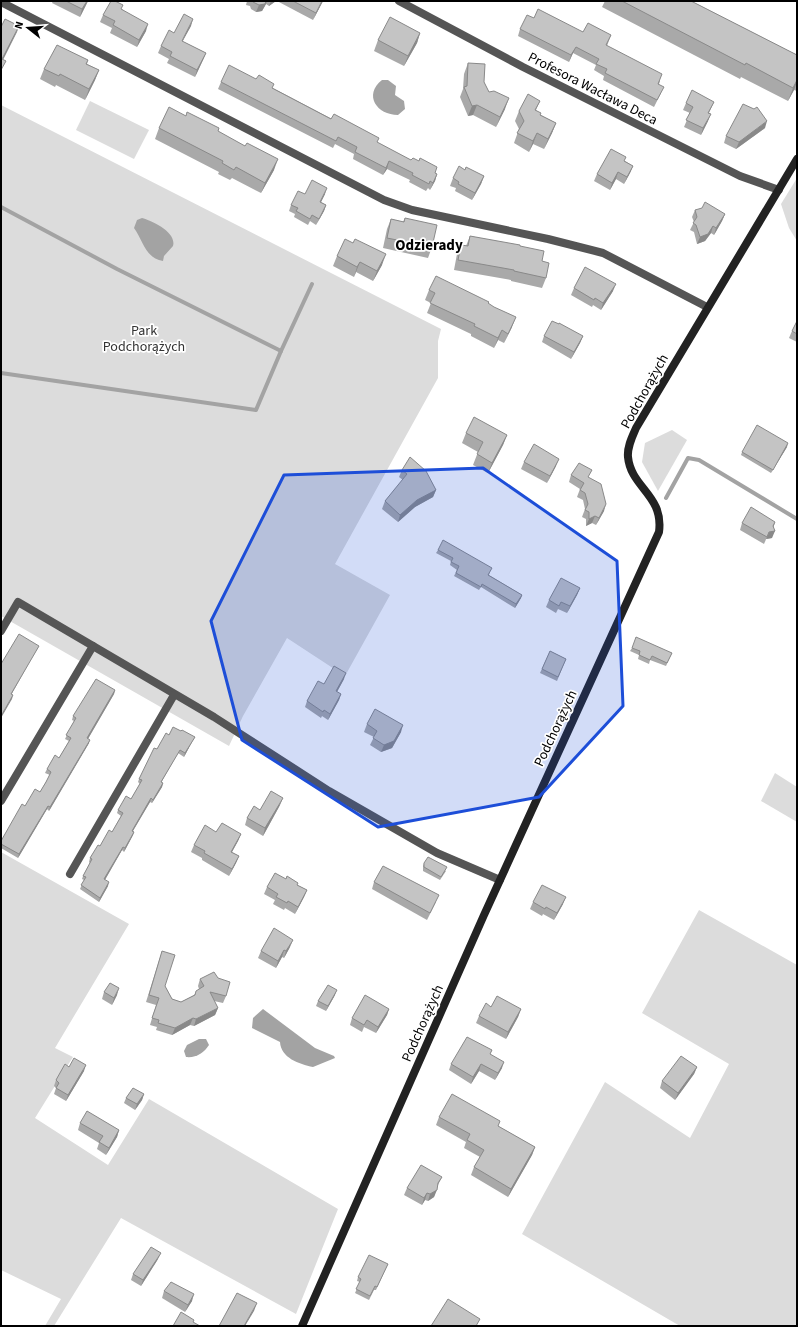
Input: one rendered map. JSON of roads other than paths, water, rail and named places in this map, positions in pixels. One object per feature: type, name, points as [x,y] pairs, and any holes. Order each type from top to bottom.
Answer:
[{"type":"street","name":"Profesora Wacława Deca","points":[[399,1],[523,67],[740,176],[779,190]]},
{"type":"street","points":[[1,2],[384,200],[412,210],[548,239],[603,253],[707,307]]},
{"type":"street","name":"Podchorążych","points":[[302,1326],[500,880],[659,532],[659,513],[656,505],[630,468],[628,458],[630,443],[636,428],[707,307],[797,159]]},
{"type":"street","points":[[1,631],[18,602],[174,695],[214,717],[329,791],[437,853],[500,880]]},
{"type":"street","points":[[1,801],[93,646]]},
{"type":"street","points":[[70,874],[174,695]]},
{"type":"waterway","points":[[1,207],[117,269],[281,351],[312,284]]},
{"type":"waterway","points":[[1,373],[256,410],[281,351]]},
{"type":"waterway","points":[[666,498],[688,458],[699,460],[797,519]]},
{"type":"district","name":"Odzierady","points":[[429,245]]},
{"type":"park label","name":"Park Podchorążych","points":[[144,338]]}]
